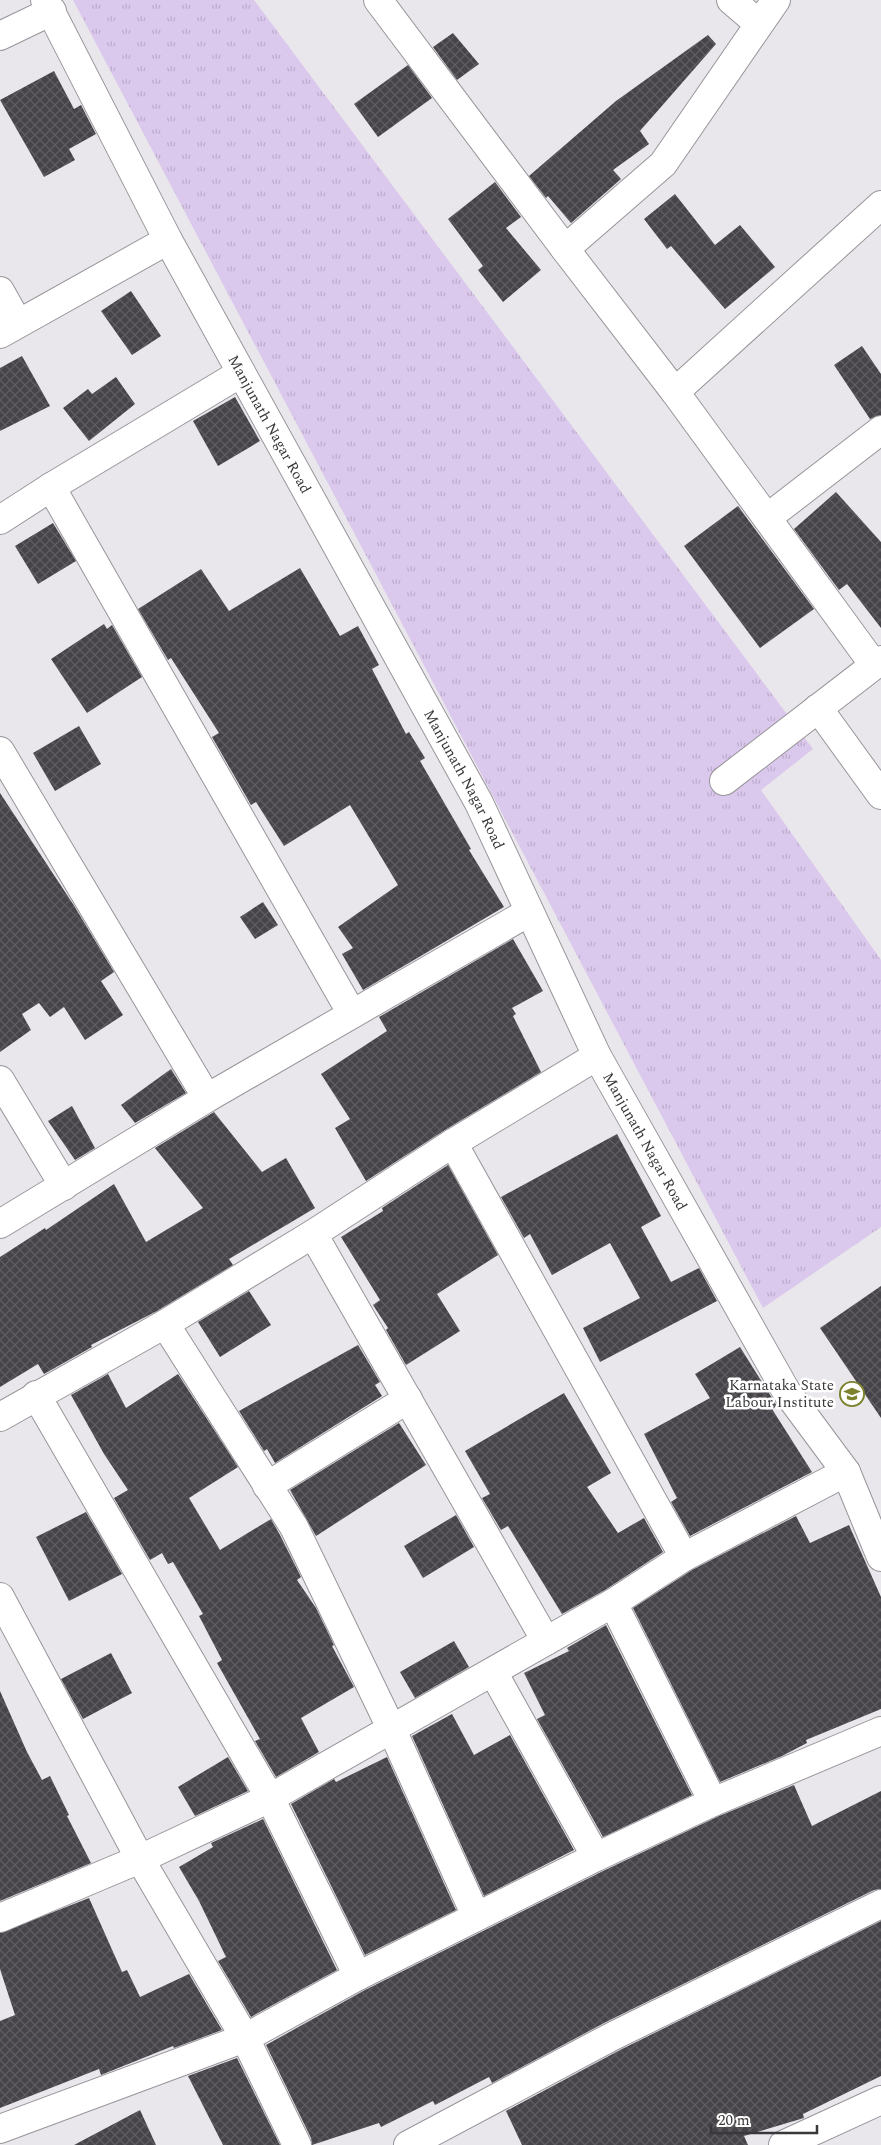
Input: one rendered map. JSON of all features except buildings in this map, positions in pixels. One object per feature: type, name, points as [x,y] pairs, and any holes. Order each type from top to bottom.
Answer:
[{"type":"street","points":[[378,0],[478,131],[565,250],[676,392],[767,518],[878,662],[724,781]]},
{"type":"street","points":[[731,0],[758,24]]},
{"type":"street","points":[[565,250],[663,164],[776,0]]},
{"type":"street","points":[[0,36],[48,6]]},
{"type":"street","name":"Manjunath Nagar Road","points":[[48,6],[168,240],[479,803],[597,1056],[786,1391],[846,1472],[881,1557]]},
{"type":"street","points":[[676,392],[881,205]]},
{"type":"street","points":[[0,291],[9,328],[168,240]]},
{"type":"street","points":[[0,520],[51,487],[241,373]]},
{"type":"street","points":[[767,518],[881,430]]},
{"type":"street","points":[[51,487],[352,1014]]},
{"type":"street","points":[[818,708],[881,796]]},
{"type":"street","points":[[0,751],[207,1098]]},
{"type":"street","points":[[0,1224],[207,1098],[529,912]]},
{"type":"street","points":[[0,1417],[165,1324],[313,1234],[453,1143],[597,1056]]},
{"type":"street","points":[[0,1080],[64,1186]]},
{"type":"street","points":[[453,1143],[684,1557]]},
{"type":"street","points":[[313,1234],[546,1641]]},
{"type":"street","points":[[165,1324],[294,1527],[392,1730],[476,1916]]},
{"type":"street","points":[[36,1395],[270,1798],[358,1976]]},
{"type":"street","points":[[267,1486],[408,1399]]},
{"type":"street","points":[[0,1918],[140,1859],[270,1798],[613,1603],[684,1557],[846,1472]]},
{"type":"street","points":[[0,1597],[140,1859],[245,2038],[297,2145]]},
{"type":"street","points":[[613,1603],[713,1802]]},
{"type":"street","points":[[492,1672],[596,1857]]},
{"type":"street","points":[[0,2130],[245,2038],[358,1976],[596,1857],[713,1802],[881,1731]]},
{"type":"street","points":[[408,2145],[613,2036],[881,1904]]},
{"type":"street","points":[[783,2145],[881,2100]]},
{"type":"green space","points":[[73,0],[254,0],[813,749],[761,790],[881,960],[881,1227],[763,1308]]},
{"type":"place","name":"Karnataka State Labour Institute","points":[[852,1394]]}]
